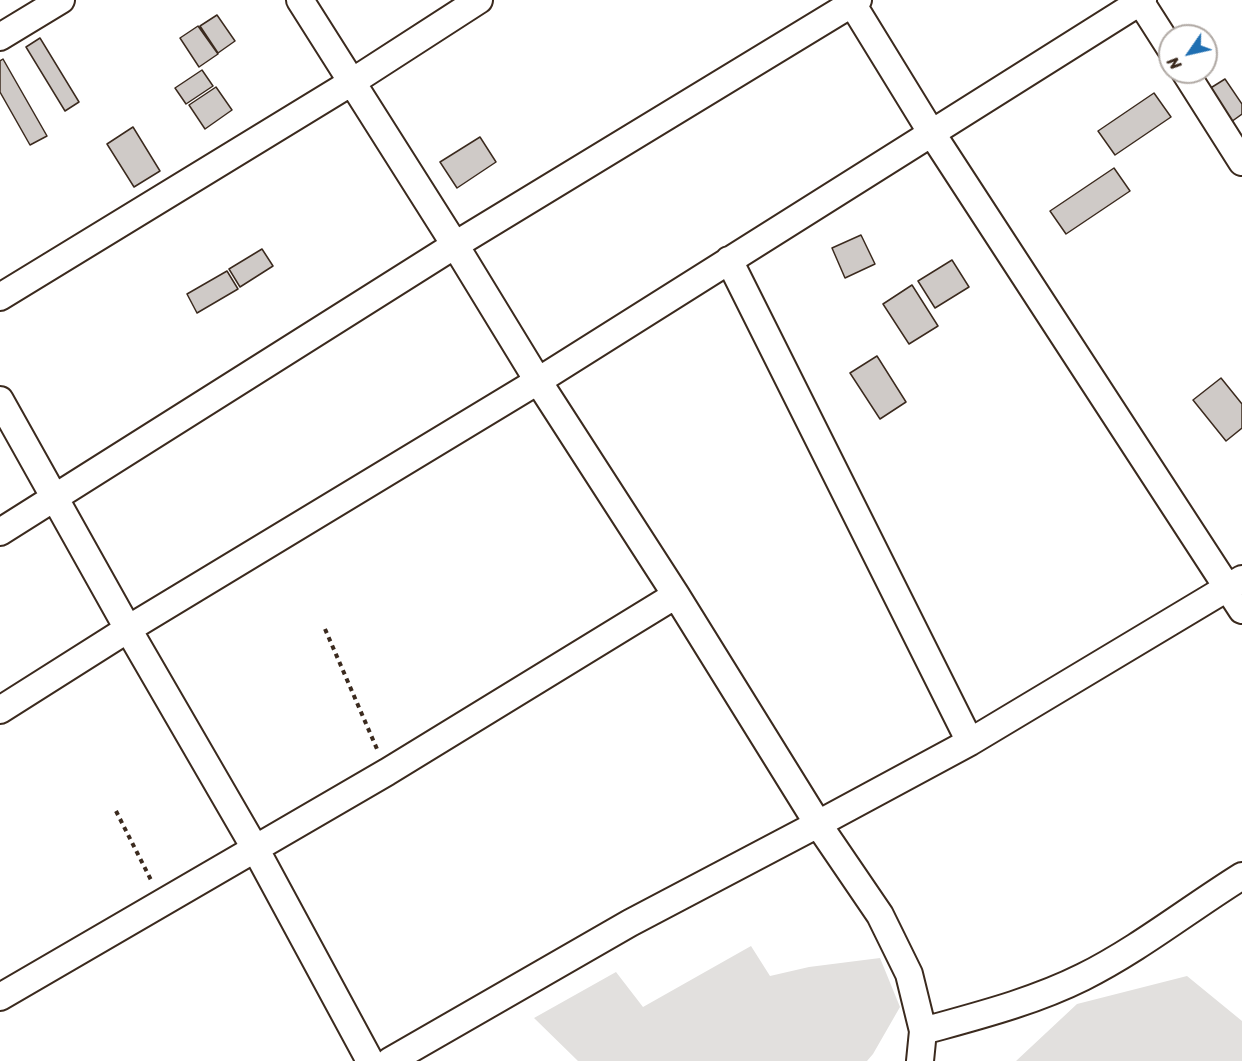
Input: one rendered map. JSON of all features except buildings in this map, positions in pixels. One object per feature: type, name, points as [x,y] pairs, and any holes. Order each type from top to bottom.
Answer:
[{"type":"street","points":[[0,37],[61,0]]},
{"type":"street","points":[[300,0],[818,824],[863,887],[897,946],[909,974],[923,1031],[920,1061]]},
{"type":"street","points":[[0,297],[352,82],[479,0]]},
{"type":"street","points":[[0,532],[455,245],[853,1],[932,132],[1235,583],[1242,610]]},
{"type":"street","points":[[0,711],[128,629],[538,381],[1142,1],[1158,28]]},
{"type":"street","points":[[1193,84],[1242,162]]},
{"type":"street","points":[[729,260],[970,741]]},
{"type":"street","points":[[0,400],[128,629],[256,850],[370,1061]]},
{"type":"street","points":[[390,1061],[630,923],[970,741],[1235,583]]},
{"type":"street","points":[[0,997],[162,901],[256,850],[676,595]]},
{"type":"street","points":[[923,1031],[993,1011],[1084,976],[1239,883]]},
{"type":"path","points":[[325,629],[387,772]]},
{"type":"path","points":[[116,811],[162,901]]},
{"type":"shaded area","points":[[751,946],[770,976],[809,967],[880,958],[900,1007],[867,1061],[578,1061],[534,1018],[616,972],[643,1007]]},
{"type":"shaded area","points":[[1187,976],[1242,1021],[1242,1061],[1016,1061],[1077,1004]]}]
